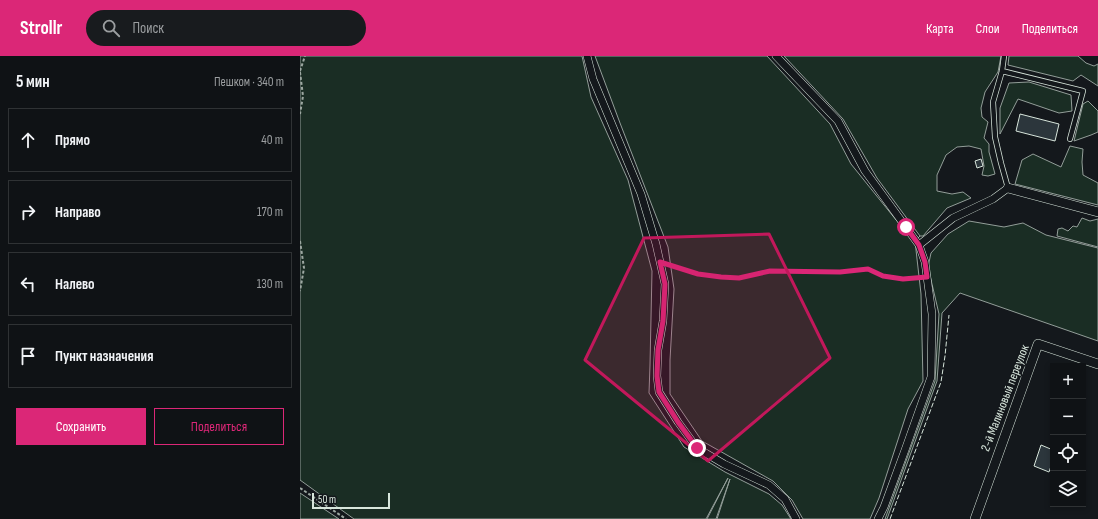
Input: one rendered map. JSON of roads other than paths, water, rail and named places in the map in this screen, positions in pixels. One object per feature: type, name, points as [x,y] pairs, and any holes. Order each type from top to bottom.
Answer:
[{"type":"street","points":[[587,56],[593,79],[641,194],[656,244],[665,284],[663,321],[658,350],[657,376],[659,392],[697,448],[724,464],[769,485],[785,499],[796,519]]},
{"type":"street","points":[[776,56],[838,121],[866,171],[919,245],[925,262],[932,314],[931,377],[884,507],[878,519]]},
{"type":"street","points":[[919,245],[953,218],[994,199],[1008,188],[1098,212]]},
{"type":"street","name":"2-й Малиновый переулок","points":[[975,519],[1038,344],[1098,364]]},
{"type":"lane","points":[[1004,56],[1002,71],[993,102],[995,137],[1008,188]]},
{"type":"lane","points":[[1002,71],[1083,91],[1070,139]]}]
